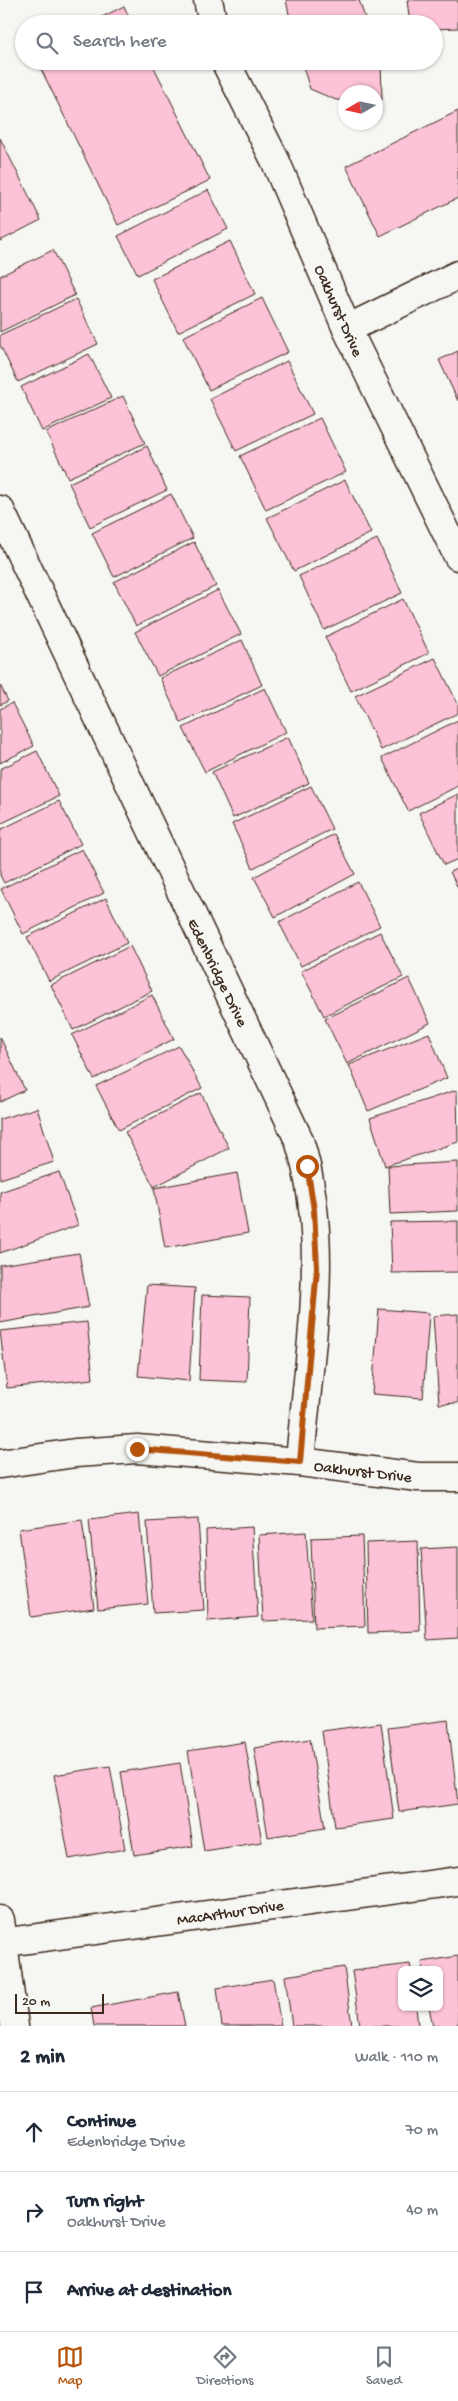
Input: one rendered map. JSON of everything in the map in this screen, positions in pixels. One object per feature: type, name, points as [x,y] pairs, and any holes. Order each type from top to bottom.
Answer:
[{"type":"street","points":[[208,0],[211,15]]},
{"type":"street","name":"Oakhurst Drive","points":[[230,70],[275,160],[347,329],[458,556]]},
{"type":"street","points":[[347,329],[458,275]]},
{"type":"street","name":"Edenbridge Drive","points":[[0,510],[299,1140],[307,1166],[314,1210],[317,1268],[300,1462]]},
{"type":"street","name":"Oakhurst Drive","points":[[0,1464],[75,1453],[137,1449],[300,1462],[418,1477],[458,1477]]},
{"type":"street","name":"MacArthur Drive","points":[[1,1935],[458,1881]]},
{"type":"street","points":[[1,1935],[14,2026]]},
{"type":"building","points":[[286,0],[359,0],[364,15],[289,15]]},
{"type":"building","points":[[407,0],[458,0],[458,28],[443,29],[443,15],[409,15]]},
{"type":"building","points":[[124,6],[128,15],[106,15]]},
{"type":"building","points":[[41,70],[155,70],[210,180],[118,225]]},
{"type":"building","points":[[304,70],[381,70],[382,85],[338,85],[338,100],[310,89]]},
{"type":"building","points":[[458,111],[458,198],[380,236],[346,166]]},
{"type":"building","points":[[0,138],[41,220],[0,241]]},
{"type":"building","points":[[208,190],[228,229],[138,275],[118,236]]},
{"type":"building","points":[[230,241],[255,294],[178,332],[152,279]]},
{"type":"building","points":[[53,250],[75,295],[0,332],[0,276]]},
{"type":"building","points":[[262,298],[288,352],[209,390],[183,337]]},
{"type":"building","points":[[76,299],[98,344],[18,382],[0,345],[0,335]]},
{"type":"building","points":[[458,351],[458,401],[439,360]]},
{"type":"building","points":[[89,354],[111,398],[42,431],[21,387]]},
{"type":"building","points":[[287,361],[313,414],[236,451],[210,399]]},
{"type":"building","points":[[123,396],[145,443],[68,478],[46,432]]},
{"type":"building","points":[[320,418],[346,472],[266,510],[240,456]]},
{"type":"building","points":[[147,446],[167,490],[90,527],[69,483]]},
{"type":"building","points":[[345,480],[371,533],[294,571],[267,518]]},
{"type":"building","points":[[171,494],[193,538],[114,577],[92,533]]},
{"type":"building","points":[[377,539],[402,593],[324,630],[299,576]]},
{"type":"building","points":[[194,542],[216,586],[136,626],[114,582]]},
{"type":"building","points":[[218,590],[241,634],[158,676],[135,632]]},
{"type":"building","points":[[403,599],[429,653],[351,691],[325,637]]},
{"type":"building","points":[[242,640],[262,685],[181,723],[160,678]]},
{"type":"building","points":[[435,658],[458,704],[458,713],[381,750],[355,696]]},
{"type":"building","points":[[0,685],[8,701],[0,705]]},
{"type":"building","points":[[265,688],[286,732],[205,772],[183,728]]},
{"type":"building","points":[[12,703],[34,746],[0,763],[0,709]]},
{"type":"building","points":[[458,720],[458,786],[408,811],[382,758]]},
{"type":"building","points":[[288,737],[309,783],[233,818],[212,772]]},
{"type":"building","points":[[37,751],[59,796],[0,824],[0,769]]},
{"type":"building","points":[[311,786],[332,829],[253,868],[232,824]]},
{"type":"building","points":[[458,794],[458,859],[444,865],[419,813]]},
{"type":"building","points":[[59,801],[81,844],[4,883],[0,875],[0,830]]},
{"type":"building","points":[[334,834],[355,874],[275,917],[254,877]]},
{"type":"building","points":[[82,849],[104,893],[23,934],[1,889]]},
{"type":"building","points":[[458,868],[458,888],[450,872]]},
{"type":"building","points":[[358,882],[380,926],[301,966],[279,922]]},
{"type":"building","points":[[106,898],[127,943],[49,981],[27,937]]},
{"type":"building","points":[[380,932],[403,977],[324,1016],[301,971]]},
{"type":"building","points":[[130,946],[152,991],[73,1030],[51,985]]},
{"type":"building","points":[[409,978],[430,1023],[347,1064],[325,1019]]},
{"type":"building","points":[[152,995],[174,1039],[94,1079],[72,1035]]},
{"type":"building","points":[[429,1033],[447,1078],[368,1111],[349,1065]]},
{"type":"building","points":[[0,1037],[25,1090],[0,1102]]},
{"type":"building","points":[[179,1046],[202,1088],[119,1130],[96,1086]]},
{"type":"building","points":[[457,1090],[458,1142],[385,1166],[370,1118]]},
{"type":"building","points":[[201,1093],[229,1148],[154,1187],[125,1132]]},
{"type":"building","points":[[37,1108],[54,1162],[0,1179],[0,1119]]},
{"type":"building","points":[[458,1162],[458,1211],[390,1214],[388,1166]]},
{"type":"building","points":[[59,1172],[78,1225],[0,1253],[0,1192]]},
{"type":"building","points":[[237,1173],[248,1233],[165,1248],[154,1188]]},
{"type":"building","points":[[458,1221],[458,1272],[392,1273],[390,1222]]},
{"type":"building","points":[[79,1253],[89,1307],[0,1323],[0,1265]]},
{"type":"building","points":[[147,1285],[195,1288],[189,1381],[138,1376]]},
{"type":"building","points":[[202,1295],[250,1297],[247,1382],[199,1380]]},
{"type":"building","points":[[379,1309],[429,1313],[423,1398],[372,1394]]},
{"type":"building","points":[[458,1314],[458,1403],[439,1404],[433,1316]]},
{"type":"building","points":[[87,1322],[93,1379],[7,1388],[0,1331]]},
{"type":"building","points":[[139,1514],[148,1604],[98,1609],[89,1520]]},
{"type":"building","points":[[198,1519],[204,1610],[153,1613],[147,1522]]},
{"type":"building","points":[[82,1520],[94,1608],[31,1617],[19,1529]]},
{"type":"building","points":[[252,1527],[258,1617],[208,1621],[206,1530]]},
{"type":"building","points":[[306,1532],[312,1619],[263,1621],[259,1535]]},
{"type":"building","points":[[362,1536],[365,1626],[314,1628],[311,1538]]},
{"type":"building","points":[[418,1541],[420,1631],[368,1633],[366,1543]]},
{"type":"building","points":[[458,1547],[458,1638],[427,1640],[421,1549]]},
{"type":"building","points":[[448,1720],[458,1804],[399,1812],[388,1728]]},
{"type":"building","points":[[381,1723],[394,1819],[335,1827],[322,1731]]},
{"type":"building","points":[[310,1739],[325,1828],[268,1837],[254,1748]]},
{"type":"building","points":[[245,1742],[262,1842],[204,1851],[188,1751]]},
{"type":"building","points":[[180,1763],[193,1846],[134,1855],[121,1772]]},
{"type":"building","points":[[110,1766],[125,1849],[69,1859],[54,1775]]},
{"type":"building","points":[[458,1956],[458,2026],[433,2026],[430,2011],[443,2011],[443,1966],[422,1966],[422,1962]]},
{"type":"building","points":[[410,1964],[410,1966],[398,1966],[398,2011],[416,2011],[418,2026],[360,2026],[352,1971]]},
{"type":"building","points":[[344,1967],[352,2026],[292,2026],[285,1976]]},
{"type":"building","points":[[273,1979],[281,2026],[222,2026],[217,1988]]},
{"type":"building","points":[[178,1992],[185,2026],[94,2026],[91,2008]]},
{"type":"route","points":[[137,1449],[191,1455],[300,1462],[317,1268],[314,1210],[307,1166]]}]
